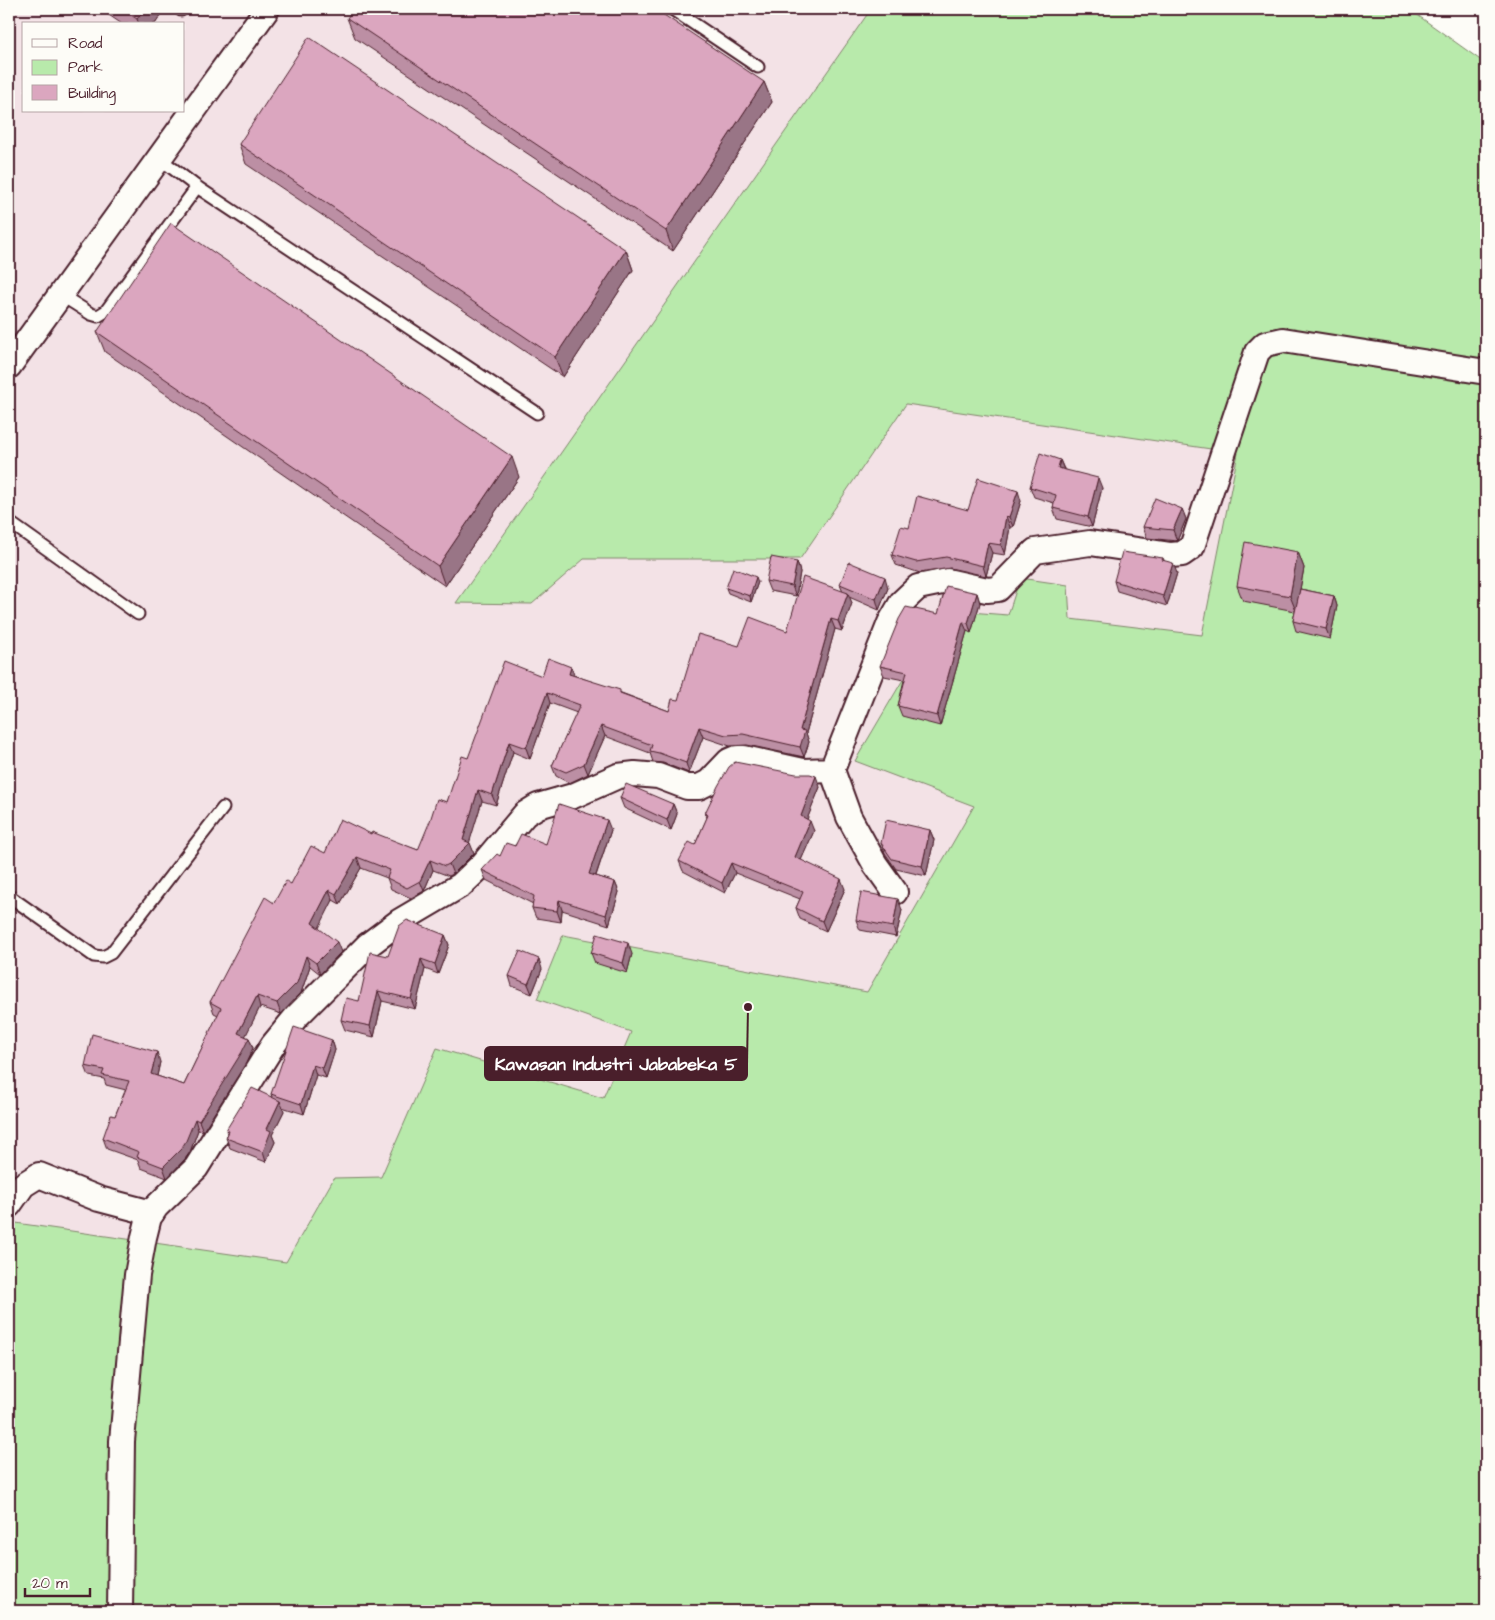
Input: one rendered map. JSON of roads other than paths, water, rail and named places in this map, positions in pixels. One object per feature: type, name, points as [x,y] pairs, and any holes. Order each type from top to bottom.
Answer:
[{"type":"street","points":[[9,366],[267,9]]},
{"type":"street","points":[[895,892],[874,864],[848,817],[832,770],[890,623],[902,602],[918,587],[947,581],[987,590],[998,589],[1035,551],[1090,543],[1182,554],[1192,547],[1257,352],[1265,344],[1283,340],[1486,372]]},
{"type":"street","points":[[120,1611],[122,1441],[137,1275],[149,1217],[156,1207],[196,1168],[273,1044],[296,1017],[368,945],[400,920],[461,885],[483,864],[525,814],[538,806],[573,796],[618,776],[635,774],[658,776],[687,787],[699,787],[709,782],[729,761],[736,758],[744,758],[785,768],[832,770]]},
{"type":"street","points":[[9,1205],[23,1185],[39,1175],[99,1198],[152,1213]]},
{"type":"lane","points":[[672,9],[758,67]]},
{"type":"lane","points":[[159,158],[197,187],[538,412]]},
{"type":"lane","points":[[60,295],[91,314],[98,316],[106,311],[197,187]]},
{"type":"lane","points":[[9,522],[138,614]]},
{"type":"lane","points":[[9,896],[94,956],[103,957],[111,953],[223,808]]},
{"type":"place","name":"Kawasan Industri Jababeka 5","points":[[748,1007]]}]
